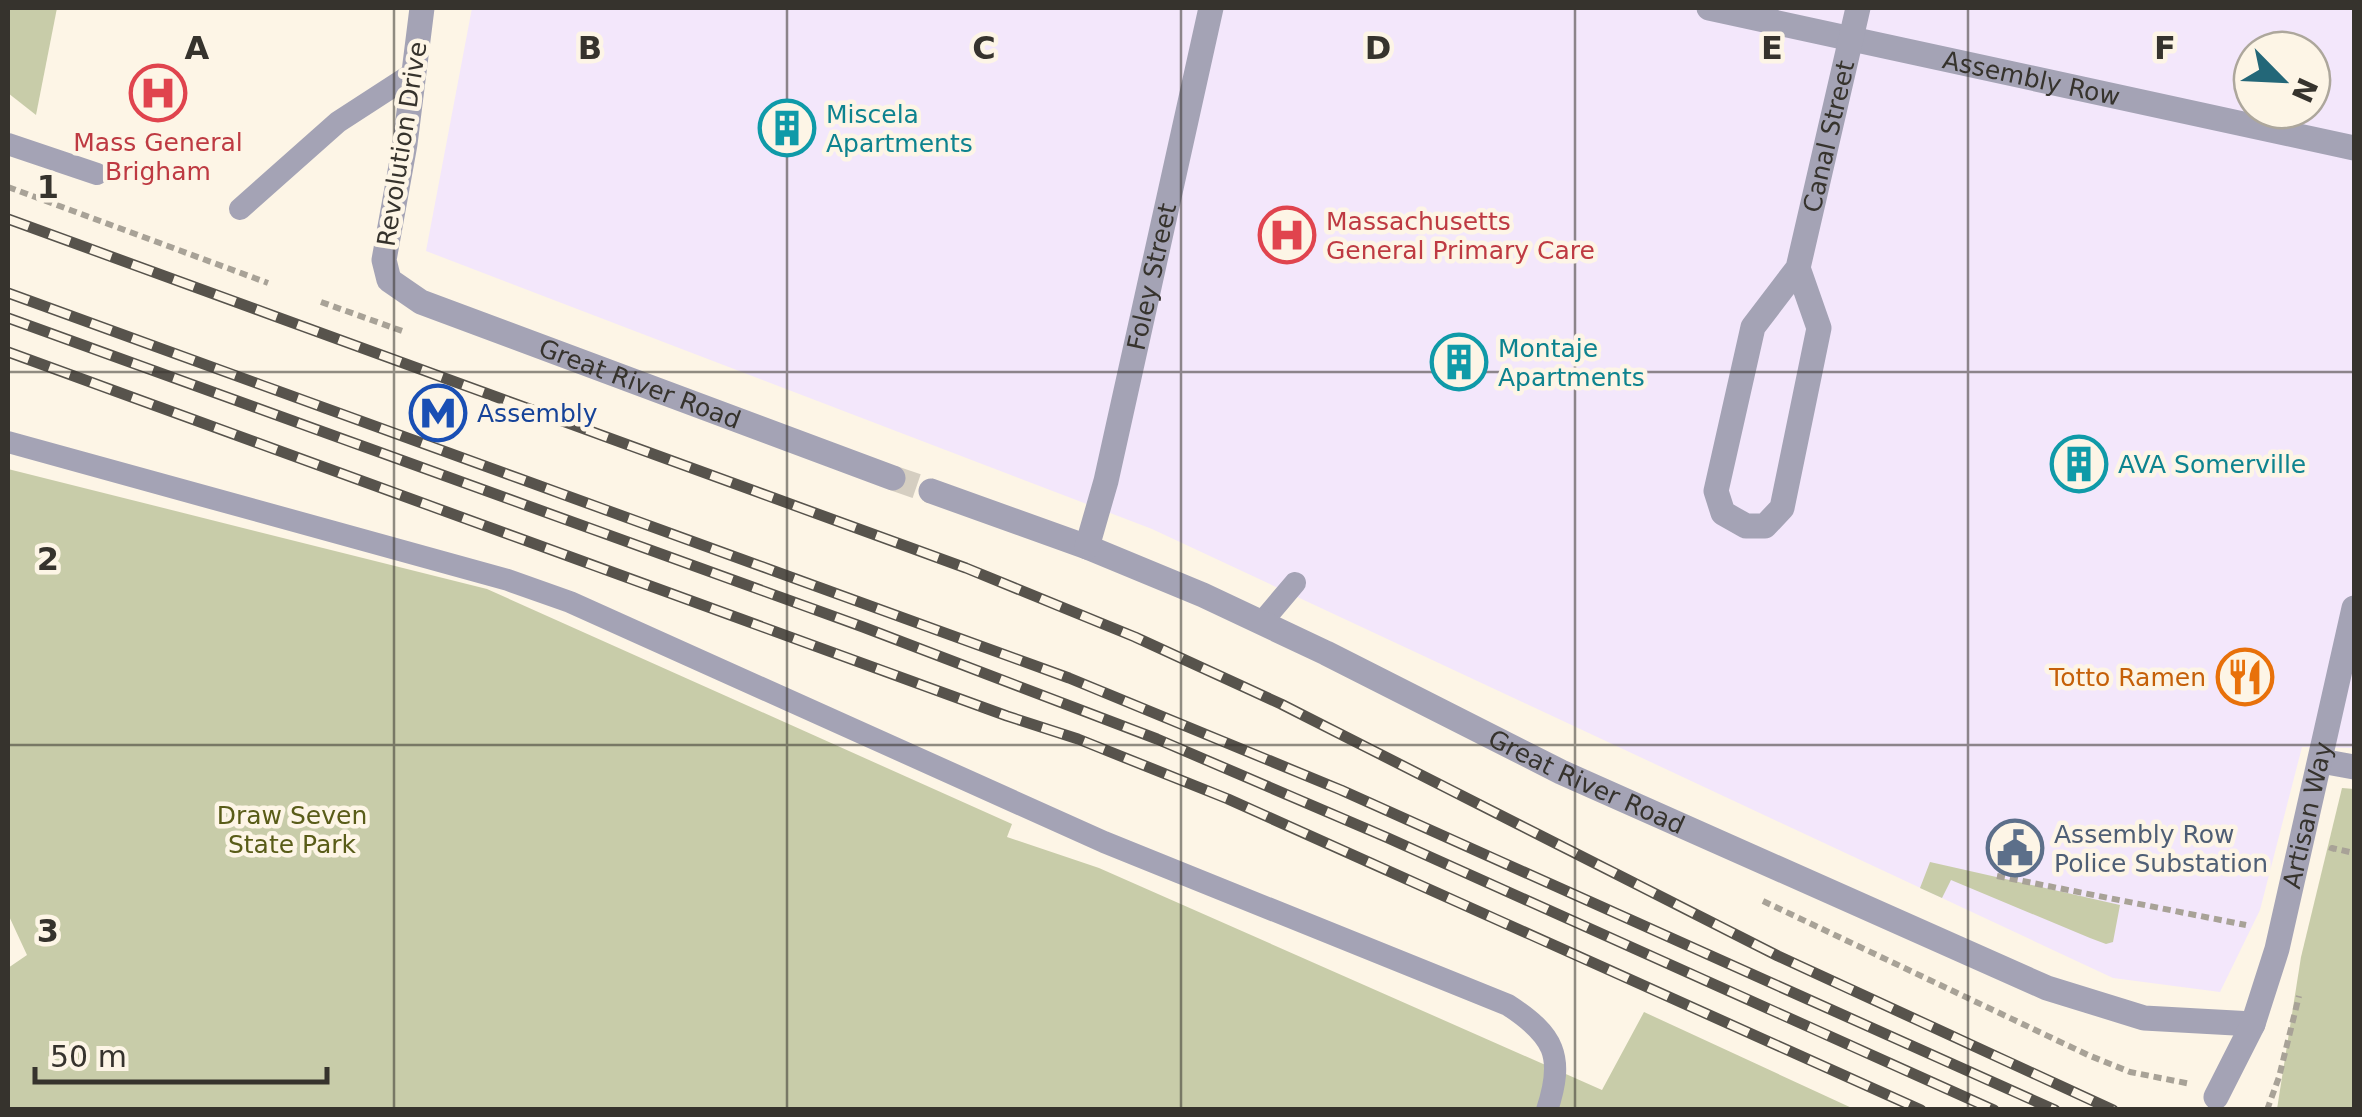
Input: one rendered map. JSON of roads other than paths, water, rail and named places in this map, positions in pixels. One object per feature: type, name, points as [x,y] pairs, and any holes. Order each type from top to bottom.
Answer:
[{"type":"street","name":"Revolution Drive","points":[[389,280],[384,260],[405,144],[422,8]]},
{"type":"street","name":"Foley Street","points":[[1087,547],[1106,481],[1211,8]]},
{"type":"street","name":"Assembly Row","points":[[1710,8],[2354,148]]},
{"type":"street","name":"Canal Street","points":[[1798,268],[1819,328],[1782,508],[1765,526],[1746,526],[1724,513],[1716,492],[1753,327],[1798,268],[1858,8]]},
{"type":"street","name":"Great River Road","points":[[389,280],[421,302],[894,478]]},
{"type":"street","name":"Great River Road","points":[[931,491],[1087,547],[1262,622],[1561,772],[2047,988],[2144,1018],[2253,1024]]},
{"type":"street","name":"Artisan Way","points":[[2216,1097],[2253,1024],[2289,905],[2354,608]]},
{"type":"street","points":[[2321,761],[2354,767]]},
{"type":"lane","points":[[240,209],[338,122],[412,74]]},
{"type":"lane","points":[[8,144],[97,174]]},
{"type":"lane","points":[[8,442],[508,580],[570,602],[1104,842],[1508,1006],[1529,1019],[1550,1041],[1556,1070],[1547,1110]]},
{"type":"lane","points":[[1262,622],[1295,583]]},
{"type":"tunnel","points":[[893,478],[931,491]]},
{"type":"railway","points":[[8,219],[966,568],[1135,637],[1281,704],[1778,956],[2113,1110]]},
{"type":"railway","points":[[8,293],[1069,678],[1341,790],[2055,1110]]},
{"type":"railway","points":[[8,318],[863,627],[1157,739],[1388,838],[1994,1110]]},
{"type":"railway","points":[[8,352],[1078,739],[1228,799],[1921,1110]]},
{"type":"place","name":"Mass General Brigham","points":[[158,93]]},
{"type":"place","name":"Miscela Apartments","points":[[787,128]]},
{"type":"place","name":"Massachusetts General Primary Care","points":[[1287,235]]},
{"type":"place","name":"Montaje Apartments","points":[[1459,362]]},
{"type":"place","name":"Assembly","points":[[438,413]]},
{"type":"place","name":"AVA Somerville","points":[[2079,464]]},
{"type":"place","name":"Totto Ramen","points":[[2245,677]]},
{"type":"place","name":"Assembly Row Police Substation","points":[[2015,848]]},
{"type":"park label","name":"Draw Seven State Park","points":[[292,830]]}]
